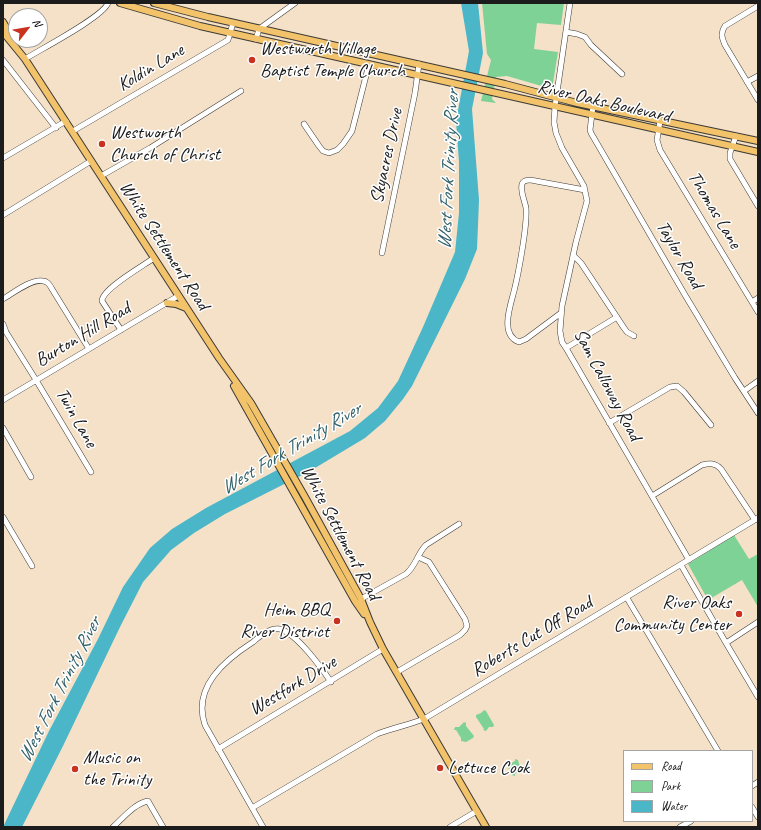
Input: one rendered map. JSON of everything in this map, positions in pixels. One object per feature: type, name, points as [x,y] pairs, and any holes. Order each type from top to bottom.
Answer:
[{"type":"main road","name":"River Oaks Boulevard","points":[[120,3],[160,15],[256,39],[758,152]]},
{"type":"main road","name":"River Oaks Boulevard","points":[[154,3],[233,23],[505,84],[556,98],[758,141]]},
{"type":"main road","points":[[3,22],[18,49]]},
{"type":"main road","name":"White Settlement Road","points":[[3,32],[25,59],[73,131],[178,296],[251,403],[278,449],[302,498],[370,622],[383,649],[486,827]]},
{"type":"main road","points":[[166,303],[176,304],[186,308]]},
{"type":"main road","name":"White Settlement Road","points":[[219,358],[272,452],[302,498]]},
{"type":"main road","name":"White Settlement Road","points":[[351,588],[361,599],[370,622]]},
{"type":"street","points":[[25,59],[92,18],[106,7],[108,3]]},
{"type":"street","points":[[256,39],[259,29],[295,3]]},
{"type":"street","name":"Sam Calloway Road","points":[[570,3],[556,98],[554,122],[558,139],[585,190],[587,201],[573,255],[561,313],[560,331],[562,342],[689,560]]},
{"type":"street","points":[[758,6],[725,26],[722,30],[725,45],[758,100]]},
{"type":"street","points":[[231,33],[233,23]]},
{"type":"street","points":[[566,32],[585,37],[622,74]]},
{"type":"street","name":"Koldin Lane","points":[[73,131],[228,40],[231,33]]},
{"type":"street","points":[[3,60],[56,128]]},
{"type":"street","points":[[304,124],[323,150],[329,153],[337,150],[352,131],[369,64]]},
{"type":"street","name":"Skyacres Drive","points":[[382,253],[415,93],[419,64]]},
{"type":"street","points":[[748,82],[758,76]]},
{"type":"street","points":[[101,176],[150,148],[241,91]]},
{"type":"street","name":"Taylor Road","points":[[593,106],[591,133],[685,295],[758,413]]},
{"type":"street","points":[[4,156],[66,121]]},
{"type":"street","name":"Thomas Lane","points":[[660,121],[656,140],[660,150],[758,312]]},
{"type":"street","points":[[736,136],[730,153],[730,159],[758,206]]},
{"type":"street","points":[[3,215],[91,161]]},
{"type":"street","points":[[561,313],[526,339],[519,342],[513,340],[509,334],[507,317],[517,278],[526,223],[526,208],[522,184],[528,180],[585,190]]},
{"type":"street","points":[[573,255],[581,263],[627,332],[634,336]]},
{"type":"street","points":[[121,330],[102,301],[102,298],[106,292],[123,278],[154,258]]},
{"type":"street","points":[[3,299],[32,282],[38,280],[45,281],[52,289],[89,349]]},
{"type":"street","name":"Burton Hill Road","points":[[3,400],[178,296]]},
{"type":"street","points":[[752,302],[758,298]]},
{"type":"street","points":[[566,348],[617,317]]},
{"type":"street","name":"Twin Lane","points":[[3,324],[6,332],[91,472]]},
{"type":"street","points":[[744,391],[758,381]]},
{"type":"street","points":[[609,423],[670,387],[677,386],[684,392],[711,425]]},
{"type":"street","points":[[3,428],[32,477]]},
{"type":"street","points":[[652,496],[694,469],[710,463],[716,464],[722,469],[756,519]]},
{"type":"street","points":[[3,517],[32,566]]},
{"type":"street","name":"Roberts Cut Off Road","points":[[252,808],[377,734],[403,727],[424,719],[756,519]]},
{"type":"street","points":[[361,599],[406,574],[412,569],[422,549],[426,545],[459,524]]},
{"type":"street","points":[[397,672],[460,635],[467,626],[465,619],[429,562],[426,559],[418,557]]},
{"type":"street","points":[[681,565],[758,697]]},
{"type":"street","points":[[627,598],[717,750]]},
{"type":"street","points":[[726,643],[758,622]]},
{"type":"street","points":[[263,827],[205,725],[202,717],[202,700],[207,688],[215,673],[226,661],[269,630],[279,629],[288,633],[308,652],[331,682]]},
{"type":"street","name":"Westfork Drive","points":[[218,749],[331,682],[383,649]]},
{"type":"street","points":[[113,827],[135,807],[142,802],[148,801],[163,827]]},
{"type":"street","points":[[450,827],[477,811]]},
{"type":"street","points":[[680,827],[689,822]]},
{"type":"green space","points":[[482,3],[564,3],[561,25],[537,23],[534,49],[558,52],[552,89],[507,76],[496,77],[492,99],[496,103],[481,101],[491,60],[487,54]]},
{"type":"green space","points":[[734,535],[749,559],[758,554],[758,607],[742,580],[708,600],[688,564]]},
{"type":"green space","points":[[484,710],[494,725],[493,727],[489,727],[486,731],[483,730],[484,729],[476,717],[476,715]]},
{"type":"green space","points":[[464,722],[474,736],[466,742],[461,741],[461,738],[456,730],[454,730],[455,727],[459,727]]},
{"type":"green space","points":[[515,759],[518,760],[519,764],[523,768],[521,772],[520,770],[515,774],[515,776],[512,775],[511,771],[507,767],[508,764],[515,761]]},
{"type":"water","points":[[461,3],[478,3],[483,53],[472,109],[479,200],[477,249],[465,279],[412,386],[385,421],[365,438],[310,471],[225,514],[194,533],[171,550],[143,582],[22,827],[3,827],[49,731],[98,639],[123,587],[150,548],[172,529],[206,508],[350,431],[378,408],[398,381],[455,252],[459,213],[459,162],[456,121],[469,51]]},
{"type":"place","name":"Westworth Village Baptist Temple Church","points":[[252,60]]},
{"type":"place","name":"Westworth Church of Christ","points":[[102,144]]},
{"type":"place","name":"River Oaks Community Center","points":[[739,614]]},
{"type":"place","name":"Heim BBQ River District","points":[[337,621]]},
{"type":"place","name":"Lettuce Cook","points":[[440,768]]},
{"type":"place","name":"Music on the Trinity","points":[[75,769]]},
{"type":"water label","name":"West Fork Trinity River","points":[[449,170]]},
{"type":"water label","name":"West Fork Trinity River","points":[[291,449]]},
{"type":"water label","name":"West Fork Trinity River","points":[[60,690]]}]
